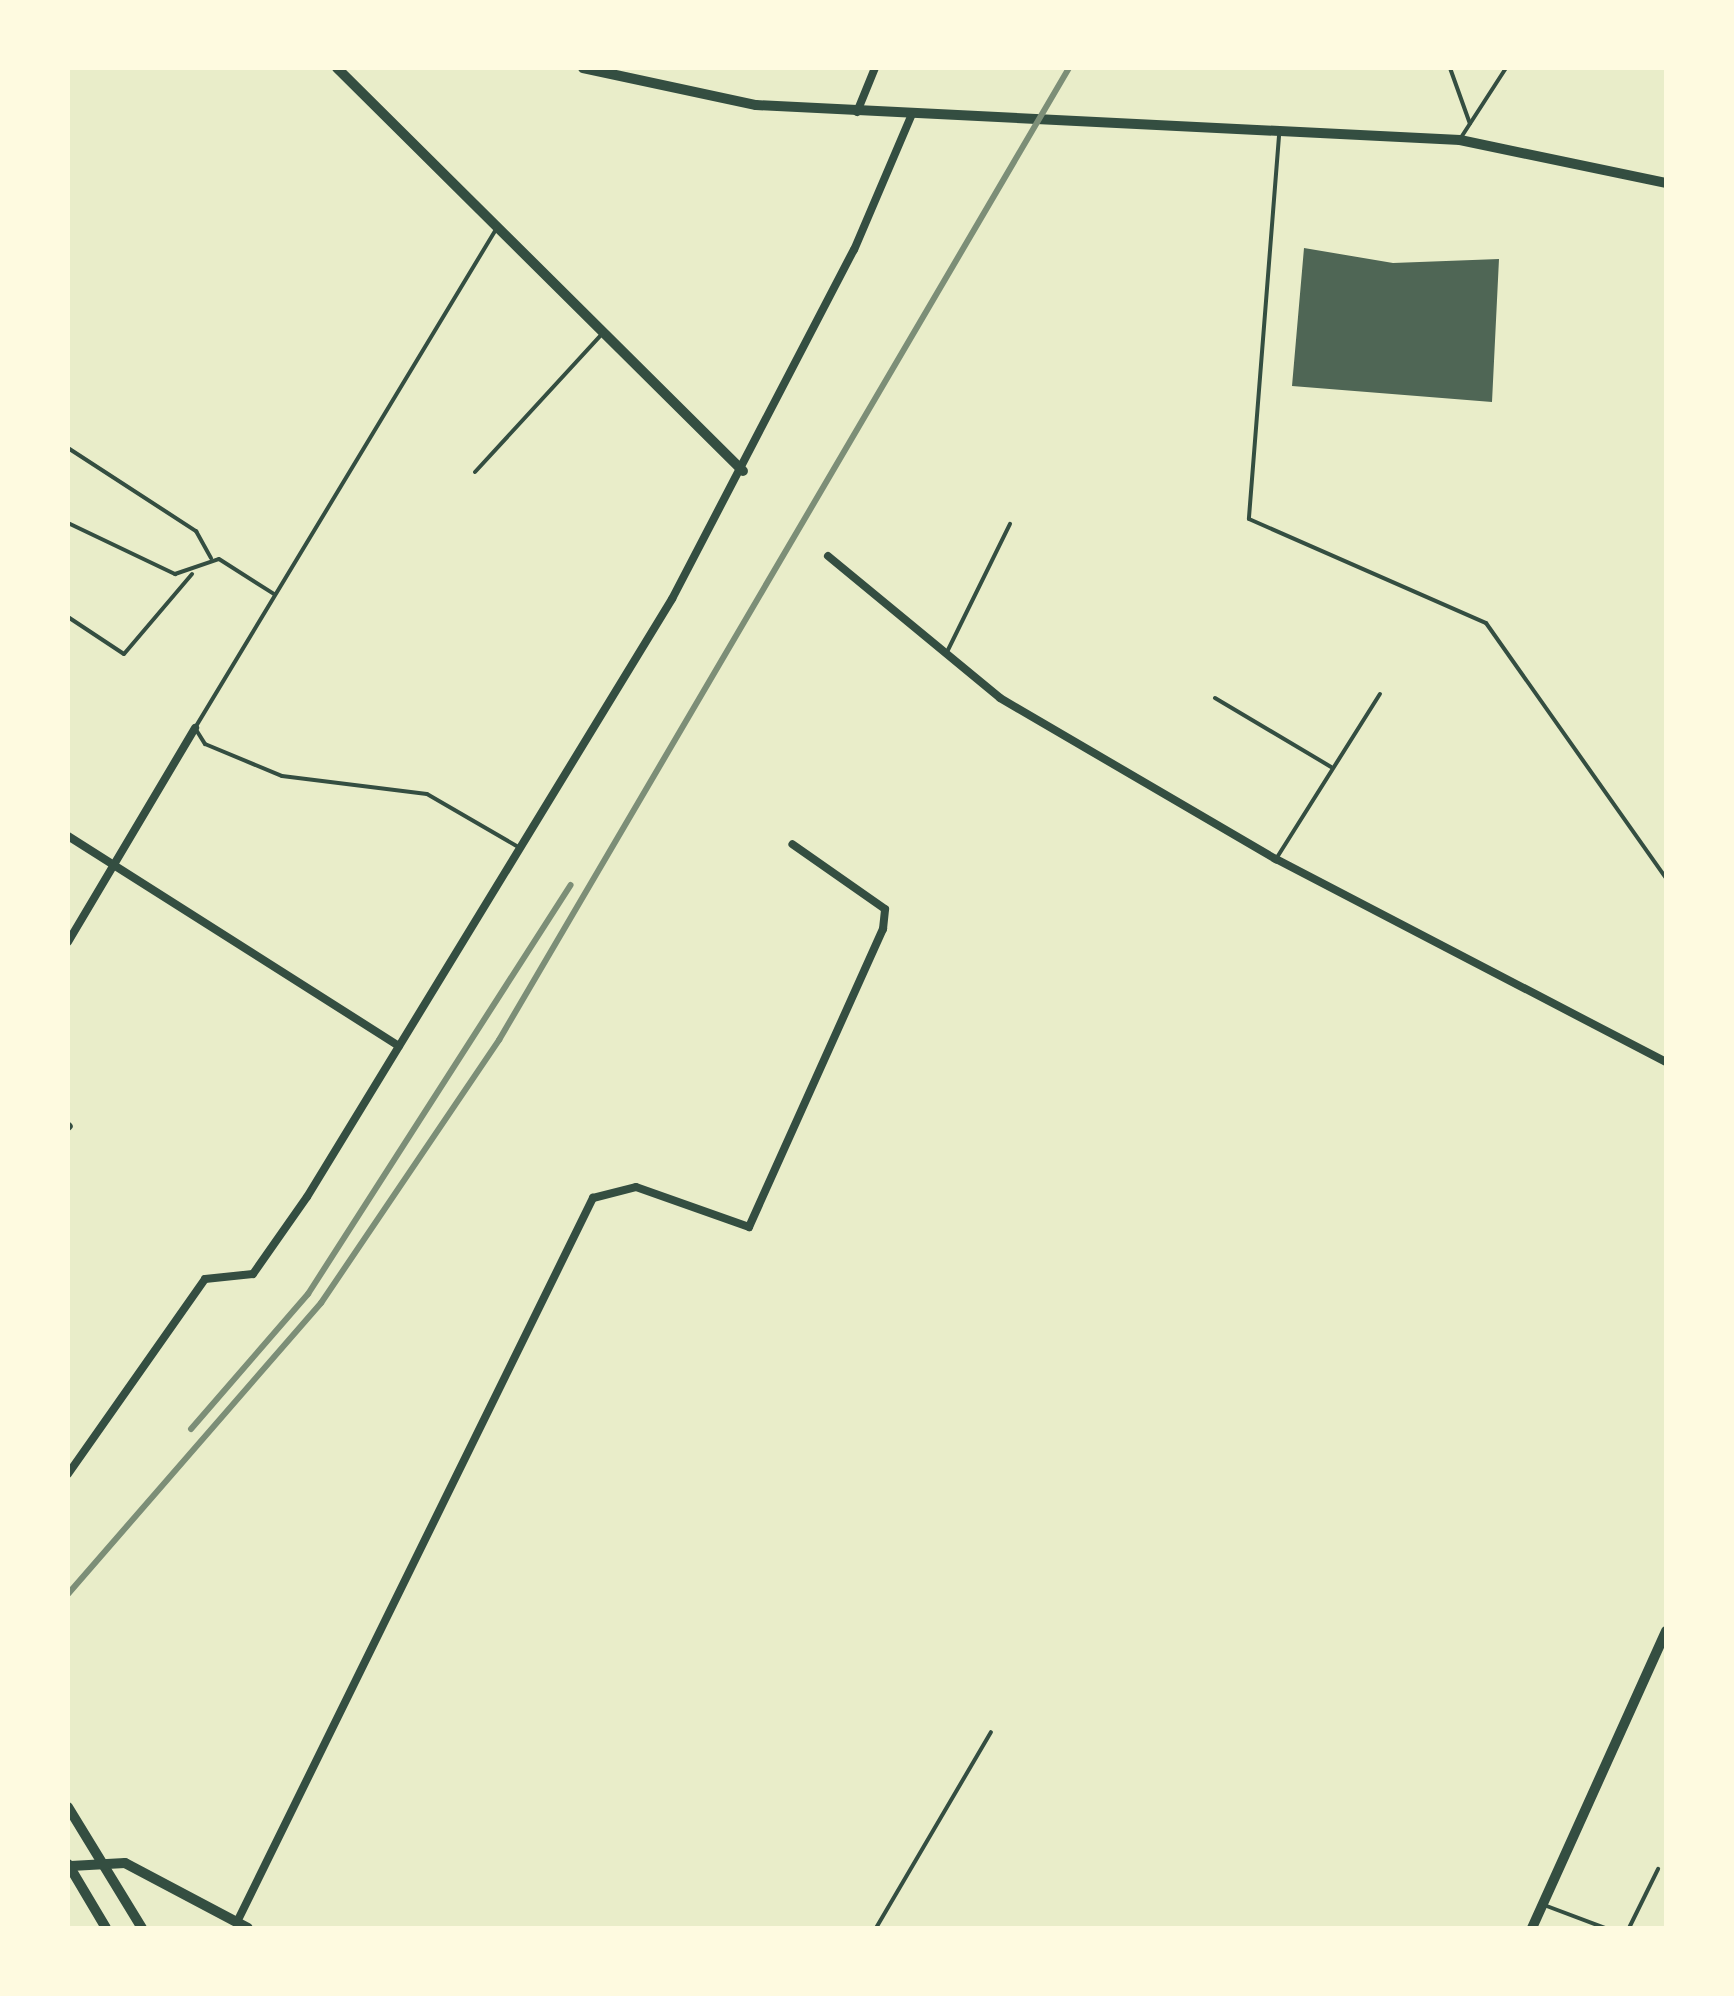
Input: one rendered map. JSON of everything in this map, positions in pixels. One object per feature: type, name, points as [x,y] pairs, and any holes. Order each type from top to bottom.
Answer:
[{"type":"street","points":[[338,68],[743,470]]},
{"type":"street","points":[[585,68],[756,104],[857,112],[914,109],[1460,140],[1666,183]]},
{"type":"street","points":[[857,112],[874,68]]},
{"type":"street","points":[[68,1474],[205,1279],[253,1274],[398,1046],[743,470],[914,109]]},
{"type":"street","points":[[828,556],[1000,698],[1276,859],[1666,1062]]},
{"type":"street","points":[[68,942],[116,867],[195,728]]},
{"type":"street","points":[[68,836],[398,1046]]},
{"type":"street","points":[[106,1928],[69,1865],[125,1862],[242,1925],[593,1198],[636,1187],[749,1227],[883,929],[885,909],[792,844]]},
{"type":"street","points":[[1532,1928],[1666,1631]]},
{"type":"street","points":[[68,1807],[142,1928]]},
{"type":"lane","points":[[1450,68],[1470,124]]},
{"type":"lane","points":[[1460,140],[1506,68]]},
{"type":"lane","points":[[1280,131],[1248,519],[1486,623],[1666,878]]},
{"type":"lane","points":[[498,227],[195,728],[204,744],[282,776],[428,794],[520,848]]},
{"type":"lane","points":[[475,472],[604,332]]},
{"type":"lane","points":[[68,448],[196,531],[211,559],[274,594]]},
{"type":"lane","points":[[68,523],[140,562],[194,572]]},
{"type":"lane","points":[[946,654],[1010,524]]},
{"type":"lane","points":[[68,616],[124,654],[194,572],[211,559]]},
{"type":"lane","points":[[1276,859],[1380,694]]},
{"type":"lane","points":[[1214,698],[1332,767]]},
{"type":"lane","points":[[876,1928],[991,1732]]},
{"type":"lane","points":[[1629,1928],[1658,1870]]},
{"type":"lane","points":[[1544,1905],[1605,1928]]},
{"type":"building","points":[[1304,248],[1393,263],[1499,259],[1492,402],[1292,386]]},
{"type":"railway","points":[[68,1594],[321,1303],[499,1040],[1069,68]]},
{"type":"railway","points":[[191,1429],[308,1294],[571,885]]}]
